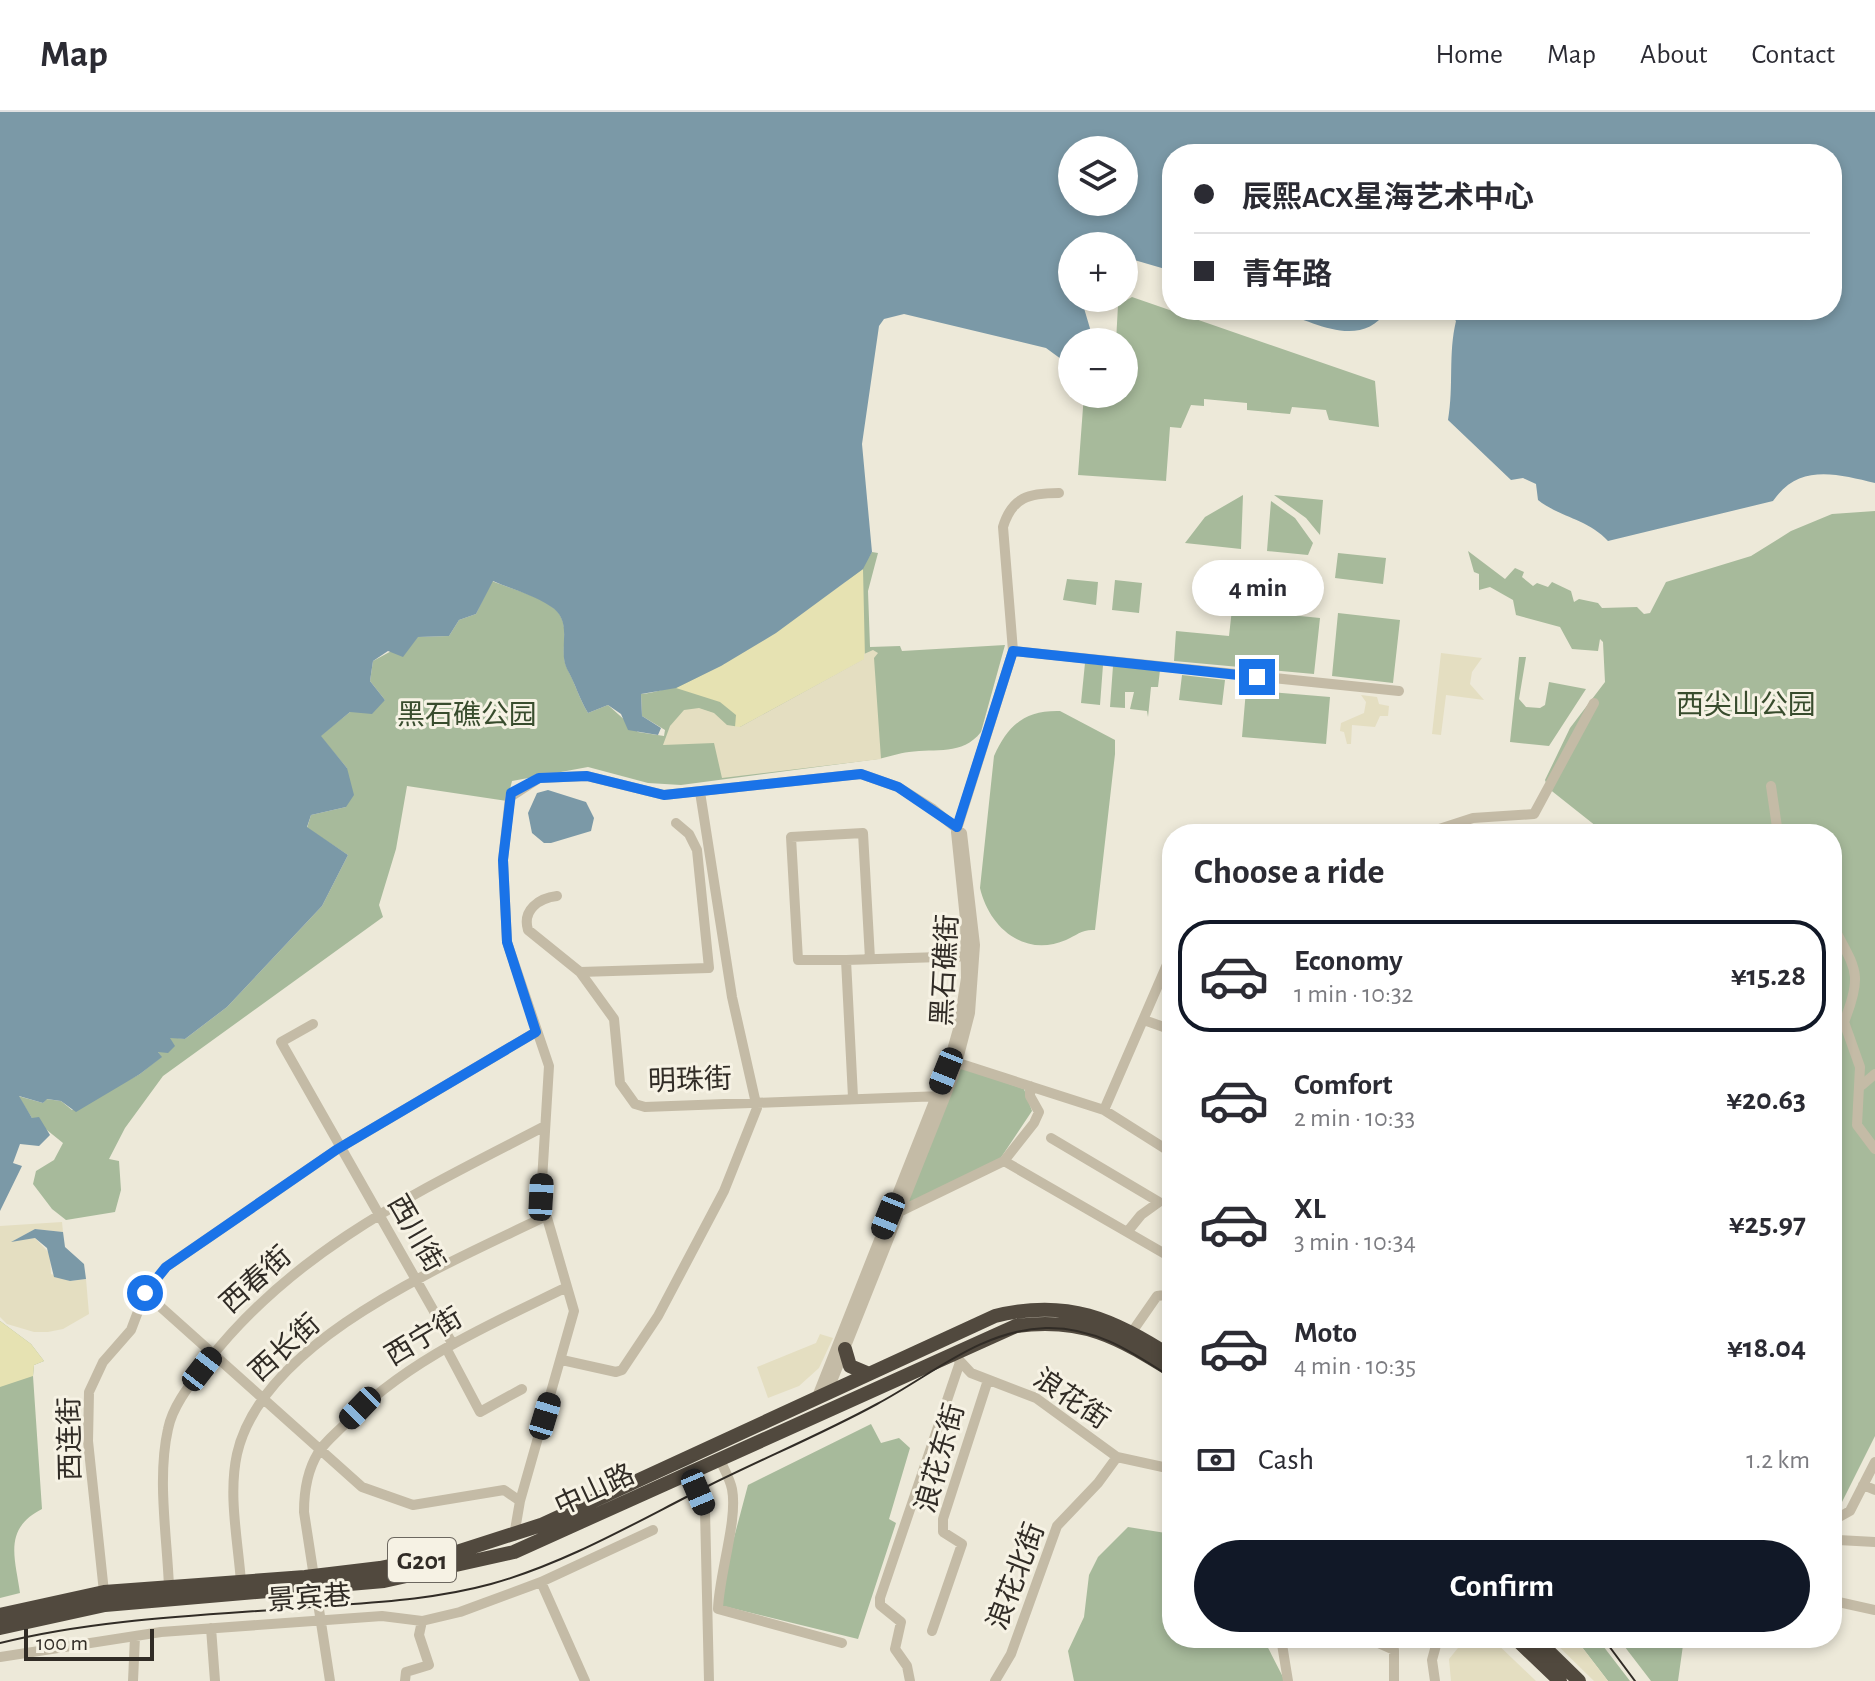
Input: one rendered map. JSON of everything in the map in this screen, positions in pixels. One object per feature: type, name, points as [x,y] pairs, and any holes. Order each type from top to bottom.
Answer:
[{"type":"highway","name":"中山路","points":[[0,1615],[104,1592],[241,1582],[317,1582],[436,1557],[514,1536],[995,1316],[1013,1312],[1071,1310],[1104,1319],[1162,1351]]},
{"type":"highway","name":"中山路","points":[[7,1626],[105,1605],[317,1582],[427,1574],[514,1552],[863,1394],[958,1358],[1016,1326],[1069,1323],[1114,1336],[1162,1365]]},
{"type":"highway","points":[[845,1349],[850,1366],[869,1374]]},
{"type":"highway","points":[[762,1441],[775,1426],[812,1409],[828,1390]]},
{"type":"highway","points":[[0,1639],[7,1626]]},
{"type":"highway","points":[[1525,1648],[1560,1681]]},
{"type":"highway","points":[[1545,1648],[1579,1681]]},
{"type":"street","points":[[514,1536],[520,1501],[573,1317],[541,1197],[549,1066],[507,942],[503,860],[511,793],[539,778],[587,776],[664,795],[861,774],[898,787],[957,827],[1013,651],[1003,527],[1008,510],[1032,493],[1059,493]]},
{"type":"street","points":[[1013,651],[1399,691]]},
{"type":"street","points":[[1455,824],[1473,818],[1534,814],[1594,703]]},
{"type":"street","points":[[1771,786],[1777,824]]},
{"type":"street","points":[[562,1360],[616,1372],[622,1370],[658,1316],[724,1191],[757,1101],[732,997],[700,792]]},
{"type":"street","points":[[580,972],[709,968],[697,850],[689,834],[676,823]]},
{"type":"street","name":"黑石礁街","points":[[828,1390],[899,1212],[970,1013],[965,840],[957,827]]},
{"type":"street","points":[[870,959],[863,833],[791,837],[798,960],[846,960],[970,956]]},
{"type":"street","name":"明珠街","points":[[557,896],[536,902],[527,916],[528,930],[580,972],[614,1019],[620,1083],[635,1104],[645,1107],[941,1096]]},
{"type":"street","points":[[1842,943],[1855,967],[1858,988],[1844,1022],[1860,1067],[1862,1085],[1856,1107],[1857,1125],[1875,1149]]},
{"type":"street","points":[[846,960],[853,1097]]},
{"type":"street","points":[[1104,1110],[1162,977]]},
{"type":"street","points":[[1144,1020],[1162,1026]]},
{"type":"street","name":"西川街","points":[[313,1024],[281,1042],[415,1279],[480,1412],[522,1389]]},
{"type":"street","name":"西连街","points":[[104,1592],[88,1441],[89,1392],[103,1362],[131,1330],[145,1293],[166,1267],[340,1148],[536,1032]]},
{"type":"street","points":[[954,1061],[1104,1110],[1162,1147]]},
{"type":"street","points":[[1862,1085],[1875,1074]]},
{"type":"street","points":[[899,1212],[1004,1161],[1039,1112],[1030,1096],[1030,1086]]},
{"type":"street","name":"黑石礁街","points":[[828,1390],[831,1361],[941,1096]]},
{"type":"street","name":"西春街","points":[[169,1587],[164,1453],[168,1425],[190,1385],[240,1320],[270,1291],[377,1213],[545,1126]]},
{"type":"street","points":[[1051,1138],[1159,1202],[1141,1215],[1128,1231]]},
{"type":"street","points":[[1004,1161],[1162,1252]]},
{"type":"street","name":"西长街","points":[[241,1582],[235,1507],[237,1454],[262,1396],[308,1353],[360,1312],[415,1279],[546,1216]]},
{"type":"street","name":"西宁街","points":[[330,1681],[304,1512],[304,1491],[319,1451],[360,1408],[402,1375],[449,1345],[567,1287]]},
{"type":"street","points":[[145,1293],[362,1487],[413,1505],[504,1490],[520,1501]]},
{"type":"street","points":[[1132,1332],[1157,1296],[1162,1295]]},
{"type":"street","points":[[910,1681],[907,1666],[895,1649],[901,1622],[880,1605],[880,1598],[958,1358]]},
{"type":"street","name":"浪花街","points":[[958,1358],[988,1380],[1036,1398],[1117,1457],[1162,1467]]},
{"type":"street","name":"黑石礁街","points":[[828,1390],[831,1361]]},
{"type":"street","name":"浪花东街","points":[[932,1631],[962,1544],[943,1532],[943,1519],[988,1380]]},
{"type":"street","points":[[828,1390],[863,1394]]},
{"type":"street","name":"浪花北街","points":[[995,1681],[1011,1654],[1057,1526],[1098,1483],[1117,1457]]},
{"type":"street","points":[[720,1460],[732,1487],[734,1506],[719,1577],[718,1609],[842,1643]]},
{"type":"street","points":[[1842,1515],[1850,1511],[1875,1462]]},
{"type":"street","points":[[690,1474],[705,1510],[709,1681]]},
{"type":"street","points":[[1863,1485],[1875,1490]]},
{"type":"street","name":"景宾巷","points":[[0,1657],[211,1628],[382,1616],[422,1621],[460,1612],[541,1582],[653,1530]]},
{"type":"street","points":[[1842,1540],[1875,1542]]},
{"type":"street","points":[[541,1582],[585,1681]]},
{"type":"street","points":[[1842,1603],[1875,1610]]},
{"type":"street","points":[[405,1681],[406,1672],[429,1665],[419,1635],[422,1621]]},
{"type":"street","points":[[211,1628],[215,1681]]},
{"type":"street","points":[[133,1681],[135,1637]]},
{"type":"street","points":[[1283,1648],[1288,1681]]},
{"type":"street","points":[[1390,1648],[1394,1650],[1394,1681]]},
{"type":"street","points":[[1435,1648],[1432,1660],[1435,1681]]},
{"type":"green space","points":[[1138,299],[1162,307],[1162,320],[1199,320],[1375,381],[1379,427],[1329,420],[1326,410],[1292,407],[1290,414],[1247,410],[1247,403],[1204,399],[1204,406],[1191,405],[1181,428],[1170,427],[1166,481],[1078,475],[1083,408],[1138,408],[1138,328],[1117,328],[1118,312],[1138,312]]},
{"type":"green space","points":[[1243,495],[1241,549],[1185,543],[1205,517]]},
{"type":"green space","points":[[1274,495],[1323,500],[1320,535],[1306,518]]},
{"type":"green space","points":[[1271,501],[1295,518],[1313,543],[1308,555],[1267,551]]},
{"type":"green space","name":"西尖山公园","points":[[1875,511],[1875,1436],[1842,1502],[1842,824],[1593,824],[1548,788],[1545,780],[1570,728],[1605,682],[1603,642],[1600,639],[1598,651],[1572,649],[1560,627],[1516,615],[1513,600],[1490,587],[1479,590],[1479,574],[1474,572],[1468,551],[1505,579],[1515,568],[1524,572],[1522,577],[1533,586],[1537,583],[1548,587],[1552,582],[1571,591],[1574,602],[1579,599],[1598,603],[1602,608],[1637,607],[1644,614],[1650,613],[1666,582],[1751,556],[1791,531],[1832,514]]},
{"type":"green space","name":"黑石礁公园","points":[[872,552],[878,553],[868,591],[870,647],[900,646],[902,651],[1005,645],[981,732],[974,740],[948,750],[909,752],[878,759],[681,785],[648,783],[588,767],[512,781],[507,801],[407,786],[396,849],[379,905],[383,917],[163,1076],[125,1128],[109,1159],[119,1161],[121,1190],[115,1212],[66,1220],[52,1209],[33,1184],[36,1171],[54,1160],[63,1143],[32,1118],[18,1096],[43,1103],[46,1099],[61,1101],[72,1110],[140,1074],[161,1057],[158,1052],[170,1037],[185,1039],[227,1007],[322,906],[348,855],[307,828],[311,815],[346,807],[347,768],[320,736],[350,712],[385,700],[370,681],[373,661],[417,637],[449,636],[459,620],[476,614],[492,581],[542,600],[555,609],[563,623],[565,661],[588,713],[608,705],[638,732],[664,736],[665,730],[642,716],[641,694],[696,677],[767,640],[832,593],[857,571]]},
{"type":"green space","points":[[1338,553],[1386,558],[1383,584],[1335,578]]},
{"type":"green space","points":[[1067,579],[1098,582],[1096,605],[1063,600]]},
{"type":"green space","points":[[1115,580],[1142,583],[1139,613],[1112,610]]},
{"type":"green space","points":[[1232,609],[1320,618],[1314,674],[1174,661],[1176,631],[1229,636]]},
{"type":"green space","points":[[1338,613],[1400,620],[1393,683],[1332,676]]},
{"type":"green space","points":[[1519,657],[1526,657],[1519,699],[1526,707],[1540,708],[1545,705],[1549,682],[1586,689],[1549,746],[1510,742]]},
{"type":"green space","points":[[1085,663],[1103,665],[1100,705],[1081,703]]},
{"type":"green space","points":[[1113,666],[1160,670],[1158,687],[1151,687],[1148,717],[1147,711],[1130,709],[1134,692],[1125,692],[1125,708],[1110,707]]},
{"type":"green space","points":[[1182,675],[1225,680],[1222,705],[1179,700]]},
{"type":"green space","points":[[1246,690],[1330,697],[1326,744],[1242,737]]},
{"type":"green space","points":[[1060,711],[1115,740],[1115,754],[1095,930],[1083,931],[1051,945],[1036,945],[1023,942],[1000,926],[991,915],[980,888],[994,756],[1005,736],[1019,722],[1037,713]]},
{"type":"green space","points":[[960,1067],[1024,1089],[1032,1111],[1000,1159],[904,1208]]},
{"type":"green space","points":[[0,1321],[31,1344],[44,1361],[34,1365],[33,1376],[42,1509],[21,1526],[14,1545],[20,1593],[0,1598]]},
{"type":"green space","points":[[871,1424],[881,1443],[899,1438],[910,1448],[889,1519],[896,1523],[858,1639],[723,1606],[723,1579],[748,1485]]},
{"type":"green space","points":[[1128,1527],[1162,1532],[1162,1648],[1268,1648],[1285,1681],[1074,1681],[1068,1651],[1084,1617],[1089,1575],[1098,1557]]},
{"type":"green space","points":[[1583,1648],[1605,1648],[1630,1681],[1608,1681]]},
{"type":"green space","points":[[1626,1648],[1683,1648],[1678,1681],[1651,1681]]},
{"type":"sand","points":[[863,569],[865,659],[740,727],[735,727],[736,715],[720,702],[676,688],[749,647]]},
{"type":"sand","points":[[0,1321],[31,1344],[44,1361],[34,1365],[33,1376],[0,1387]]},
{"type":"shaded area","points":[[873,650],[878,653],[874,658],[881,759],[722,778],[714,743],[663,745],[670,726],[684,710],[699,708],[714,713],[727,725],[740,727],[864,659],[864,654]]},
{"type":"shaded area","points":[[1441,653],[1482,658],[1472,672],[1470,684],[1484,700],[1446,695],[1441,735],[1432,734]]},
{"type":"shaded area","points":[[1361,695],[1377,697],[1379,704],[1389,706],[1388,716],[1380,716],[1375,727],[1352,725],[1351,744],[1347,744],[1344,732],[1340,731],[1341,723],[1364,713],[1366,702]]},
{"type":"shaded area","points":[[62,1222],[63,1232],[35,1229],[13,1241],[35,1238],[50,1254],[51,1274],[70,1281],[86,1279],[89,1314],[63,1329],[48,1332],[34,1332],[7,1324],[0,1317],[0,1226]]},
{"type":"shaded area","points":[[820,1334],[833,1338],[819,1368],[799,1386],[768,1398],[757,1367],[816,1343]]},
{"type":"shaded area","points":[[1458,1648],[1501,1648],[1536,1681],[1451,1681],[1449,1659]]},
{"type":"shaded area","points":[[1560,1648],[1583,1648],[1608,1681],[1594,1681]]},
{"type":"water","points":[[0,112],[1875,112],[1875,483],[1833,475],[1807,476],[1783,489],[1773,501],[1608,541],[1592,528],[1538,500],[1536,484],[1523,478],[1511,480],[1448,420],[1455,320],[1842,320],[1842,144],[1162,144],[1162,268],[1138,261],[1138,232],[1058,232],[1058,312],[1085,312],[1090,328],[1058,328],[1058,357],[1046,348],[904,314],[884,319],[879,326],[862,444],[872,552],[863,569],[776,633],[721,666],[676,688],[641,694],[642,716],[661,728],[658,735],[628,730],[621,714],[608,705],[588,713],[564,661],[564,627],[557,612],[536,599],[493,581],[476,614],[459,620],[449,636],[418,637],[403,657],[388,651],[373,661],[370,681],[385,700],[372,714],[350,712],[321,736],[347,768],[354,795],[346,807],[311,815],[307,827],[348,855],[322,906],[227,1007],[185,1039],[170,1038],[175,1046],[168,1053],[158,1052],[162,1057],[140,1074],[76,1112],[61,1101],[47,1099],[43,1103],[19,1096],[32,1118],[39,1117],[50,1135],[39,1146],[20,1144],[13,1163],[22,1166],[0,1211]]},
{"type":"water","points":[[1306,320],[1379,320],[1364,329],[1351,331]]},
{"type":"water","points":[[548,790],[586,802],[594,818],[591,831],[551,843],[544,843],[532,833],[528,813],[537,793]]},
{"type":"water","points":[[35,1229],[63,1232],[65,1247],[84,1264],[86,1279],[70,1281],[54,1277],[47,1248],[35,1238],[11,1242]]},
{"type":"tram line","points":[[0,1643],[120,1622],[408,1599],[491,1584],[547,1565],[602,1540],[856,1415],[978,1345],[1022,1331],[1046,1328],[1081,1332],[1128,1350],[1162,1372]]},
{"type":"tram line","points":[[1610,1648],[1635,1681]]},
{"type":"route","points":[[145,1293],[166,1267],[336,1150],[536,1032],[507,942],[503,860],[511,793],[539,778],[587,776],[664,795],[683,795],[861,774],[898,787],[957,827],[1013,651],[1257,677]]}]
